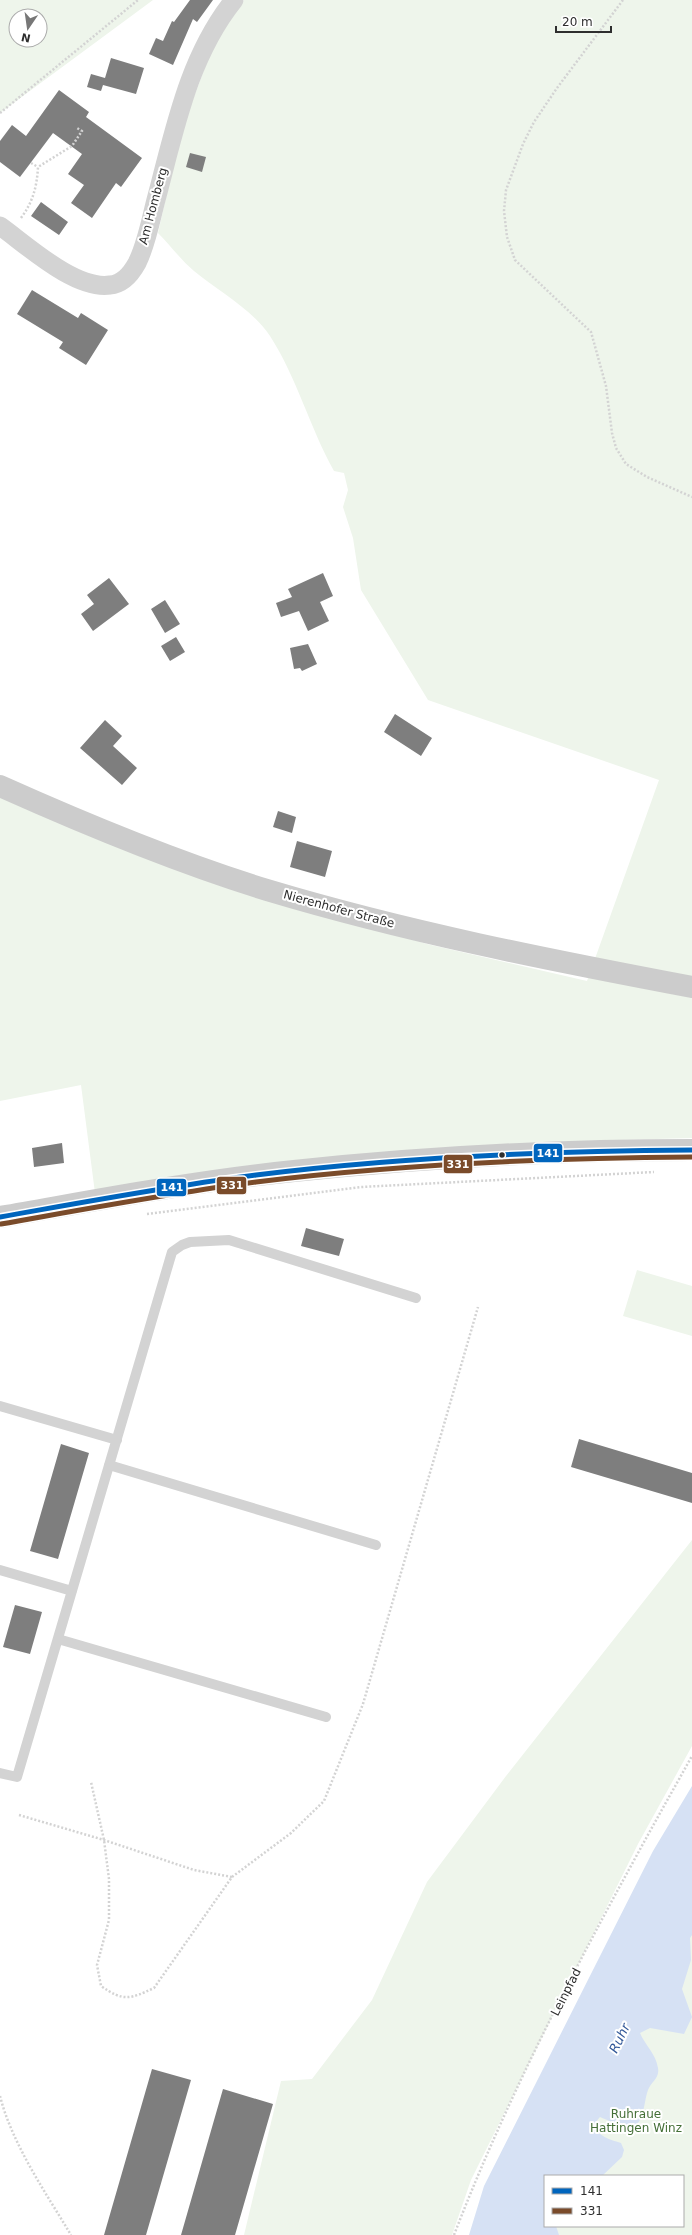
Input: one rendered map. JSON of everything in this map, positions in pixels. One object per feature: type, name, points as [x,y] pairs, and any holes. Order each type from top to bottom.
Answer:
[{"type":"main road","name":"Nierenhofer Straße","points":[[0,786],[52,809],[162,852],[265,889],[450,938],[692,987]]},
{"type":"main road","points":[[0,1217],[186,1186],[294,1171],[512,1154],[593,1150],[692,1150]]},
{"type":"street","name":"Am Homberg","points":[[5,230],[70,274],[86,283],[102,286],[114,285],[130,274],[138,261],[146,236],[172,136],[193,71],[210,33],[234,0]]},
{"type":"lane","points":[[0,1773],[17,1778],[172,1252],[182,1245],[208,1240],[230,1240],[416,1298]]},
{"type":"lane","points":[[0,1406],[117,1440]]},
{"type":"lane","points":[[109,1465],[376,1545]]},
{"type":"lane","points":[[0,1570],[72,1591]]},
{"type":"lane","points":[[58,1639],[326,1717]]},
{"type":"path","points":[[0,113],[138,0]]},
{"type":"path","points":[[623,0],[534,122],[523,144],[506,190],[504,211],[507,237],[516,260],[591,332],[606,386],[612,433],[616,448],[626,464],[647,477],[692,497]]},
{"type":"path","points":[[38,167],[72,146],[82,131],[77,128]]},
{"type":"path","points":[[31,163],[38,167]]},
{"type":"path","points":[[5,230],[31,205],[37,180],[38,167]]},
{"type":"path","points":[[142,1214],[361,1187],[660,1172]]},
{"type":"path","points":[[91,1782],[104,1840],[109,1879],[110,1920],[97,1965],[101,1986],[117,1997],[136,1996],[154,1988],[232,1877],[291,1833],[324,1801],[363,1704],[478,1307]]},
{"type":"path","name":"Leinpfad","points":[[454,2235],[473,2186],[510,2103],[633,1861],[692,1756]]},
{"type":"path","points":[[18,1815],[104,1840],[194,1870],[232,1877]]},
{"type":"path","points":[[0,2096],[4,2114],[36,2177],[72,2235]]},
{"type":"green space","points":[[0,0],[153,0],[0,113]]},
{"type":"green space","points":[[244,0],[692,0],[692,1138],[546,1142],[95,1193],[81,1085],[0,1101],[0,797],[279,899],[427,944],[587,981],[659,780],[428,700],[361,590],[353,538],[343,507],[348,490],[344,473],[334,471],[325,455],[280,352],[263,326],[254,317],[194,271],[158,233],[170,180],[189,110],[215,41]]},
{"type":"green space","points":[[637,1270],[692,1286],[692,1336],[623,1316]]},
{"type":"green space","points":[[692,1540],[692,1746],[638,1844],[471,2180],[452,2235],[244,2235],[281,2081],[312,2079],[372,2000],[427,1882],[506,1776]]},
{"type":"green space","name":"Ruhraue Hattingen Winz","points":[[692,1875],[692,2235],[534,2235],[544,2227],[684,2227],[684,2175],[556,2175]]},
{"type":"water","name":"Ruhr","points":[[692,1786],[691,1960],[682,1989],[692,2017],[684,2034],[650,2028],[640,2033],[655,2058],[658,2068],[658,2075],[649,2087],[640,2120],[637,2124],[627,2126],[600,2117],[594,2124],[601,2135],[621,2143],[624,2150],[622,2157],[603,2175],[544,2175],[544,2227],[556,2227],[559,2235],[469,2235],[484,2186],[653,1851]]},
{"type":"building","points":[[190,0],[213,0],[197,22],[193,19],[173,65],[149,54],[156,38],[163,41],[172,21],[174,22]]},
{"type":"building","points":[[111,58],[144,68],[136,94],[103,85],[101,91],[87,87],[91,74],[105,78]]},
{"type":"building","points":[[59,90],[89,112],[86,117],[142,158],[121,187],[116,183],[92,218],[71,203],[84,185],[68,174],[82,154],[53,133],[20,177],[0,162],[0,141],[12,125],[26,136]]},
{"type":"building","points":[[190,153],[206,157],[202,172],[186,167]]},
{"type":"building","points":[[41,202],[68,222],[59,235],[31,216]]},
{"type":"building","points":[[32,290],[78,318],[81,313],[108,330],[86,365],[59,348],[63,342],[17,314]]},
{"type":"building","points":[[323,573],[333,596],[320,602],[329,621],[308,631],[299,611],[281,617],[276,603],[292,597],[288,589]]},
{"type":"building","points":[[109,578],[129,604],[93,631],[81,614],[94,604],[87,595]]},
{"type":"building","points":[[165,600],[180,624],[165,633],[151,609]]},
{"type":"building","points":[[176,637],[185,652],[170,661],[161,646]]},
{"type":"building","points":[[308,644],[317,664],[302,671],[300,668],[294,669],[290,648]]},
{"type":"building","points":[[395,714],[432,738],[421,756],[384,732]]},
{"type":"building","points":[[105,720],[122,736],[113,746],[137,768],[122,785],[80,748]]},
{"type":"building","points":[[278,811],[296,817],[292,833],[273,827]]},
{"type":"building","points":[[297,841],[332,851],[325,877],[290,867]]},
{"type":"building","points":[[62,1143],[64,1163],[34,1167],[32,1148]]},
{"type":"building","points":[[306,1228],[344,1239],[339,1256],[301,1246]]},
{"type":"building","points":[[579,1439],[692,1473],[692,1503],[571,1467]]},
{"type":"building","points":[[61,1444],[89,1453],[58,1559],[30,1551]]},
{"type":"building","points":[[15,1605],[42,1612],[30,1654],[3,1647]]},
{"type":"building","points":[[152,2069],[191,2080],[146,2235],[104,2235]]},
{"type":"building","points":[[223,2089],[273,2104],[235,2235],[181,2235]]},
{"type":"transit line","name":"141","points":[[0,1217],[192,1184],[310,1169],[419,1159],[473,1156],[692,1150]]},
{"type":"transit line","name":"331","points":[[1,1224],[192,1191],[310,1176],[419,1166],[474,1163],[692,1157]]}]
